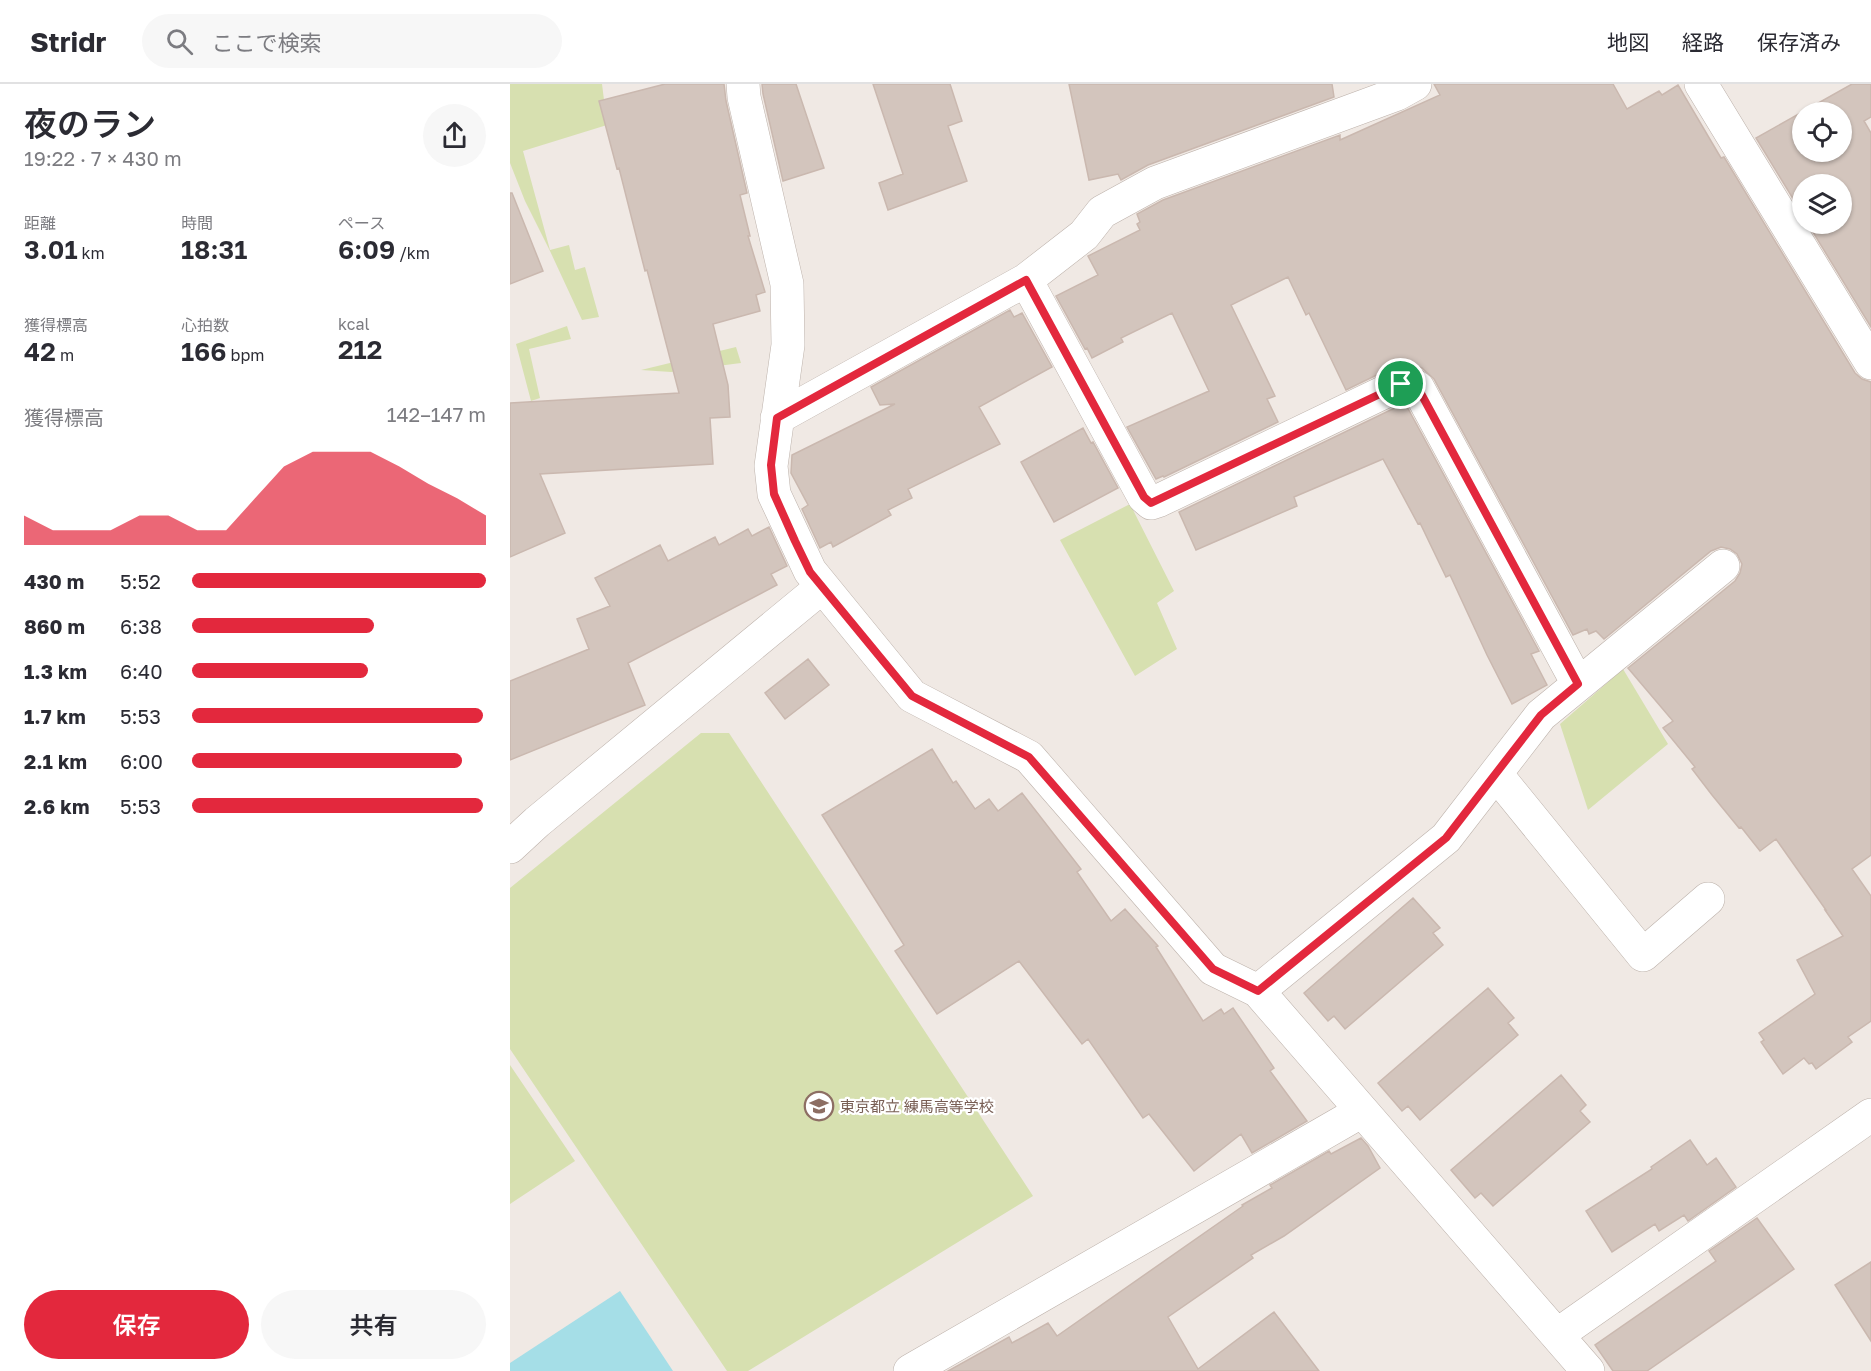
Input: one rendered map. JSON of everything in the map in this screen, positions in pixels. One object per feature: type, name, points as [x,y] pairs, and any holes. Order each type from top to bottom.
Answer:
[{"type":"street","points":[[743,84],[744,98],[787,284],[788,345],[771,465],[774,494],[810,572],[912,696],[1029,757],[1213,969],[1258,991],[1588,1371]]},
{"type":"street","points":[[1701,84],[1871,363]]},
{"type":"street","points":[[777,418],[1026,280],[1084,235],[1102,212],[1155,183],[1403,87]]},
{"type":"street","points":[[1026,280],[1144,497],[1151,503],[1401,384],[1412,384],[1418,388],[1578,684]]},
{"type":"street","points":[[1258,991],[1446,838],[1541,715],[1723,566]]},
{"type":"street","points":[[511,843],[822,587]]},
{"type":"street","points":[[1496,774],[1643,955],[1708,899]]},
{"type":"street","points":[[910,1371],[1362,1111]]},
{"type":"street","points":[[1557,1335],[1871,1115]]},
{"type":"green space","points":[[510,84],[602,84],[604,100],[600,101],[607,125],[523,151],[550,250],[569,245],[575,270],[585,267],[599,317],[582,320],[525,201],[510,163]]},
{"type":"green space","points":[[567,326],[571,339],[529,349],[540,398],[531,401],[516,344]]},
{"type":"green space","points":[[736,347],[741,363],[671,372],[641,370]]},
{"type":"green space","points":[[1130,504],[1174,591],[1157,603],[1177,649],[1135,676],[1060,540]]},
{"type":"green space","points":[[1623,669],[1668,744],[1588,810],[1560,724]]},
{"type":"green space","name":"東京都立 練馬高等学校","points":[[701,733],[729,733],[1033,1196],[748,1371],[727,1371],[510,1049],[510,888]]},
{"type":"green space","points":[[510,1065],[575,1161],[510,1204]]},
{"type":"water","points":[[620,1291],[673,1371],[510,1371],[510,1363]]},
{"type":"building","points":[[665,84],[724,84],[747,193],[740,195],[750,236],[748,236],[765,292],[756,295],[760,311],[713,324],[728,385],[730,417],[710,418],[713,464],[540,474],[565,533],[510,557],[510,403],[679,393],[599,101]]},
{"type":"building","points":[[762,84],[796,84],[824,168],[783,181]]},
{"type":"building","points":[[873,84],[950,84],[962,121],[948,126],[967,181],[888,210],[879,183],[903,174]]},
{"type":"building","points":[[1069,84],[1332,84],[1334,97],[1148,165],[1121,180],[1118,174],[1089,180]]},
{"type":"building","points":[[1434,84],[1613,84],[1627,109],[1659,91],[1662,95],[1678,85],[1855,373],[1871,382],[1871,855],[1852,869],[1871,896],[1871,1021],[1848,1037],[1852,1042],[1816,1069],[1804,1058],[1783,1074],[1761,1042],[1764,1040],[1759,1033],[1815,994],[1797,960],[1843,936],[1776,839],[1760,851],[1712,795],[1692,769],[1695,767],[1663,728],[1673,721],[1628,668],[1735,581],[1742,564],[1737,554],[1721,547],[1711,551],[1604,639],[1596,631],[1589,634],[1587,629],[1573,635],[1434,379],[1422,368],[1401,365],[1346,390],[1309,313],[1306,315],[1288,277],[1231,305],[1275,396],[1267,399],[1278,422],[1156,479],[1127,427],[1209,391],[1172,313],[1121,338],[1123,342],[1092,358],[1056,296],[1098,275],[1088,256],[1140,230],[1137,224],[1140,222],[1137,214],[1163,200],[1340,135],[1340,140],[1440,95]]},
{"type":"building","points":[[1852,84],[1871,84],[1871,117],[1864,121],[1871,133],[1871,327],[1814,234],[1852,234],[1852,174],[1792,174],[1792,197],[1756,138],[1792,118],[1792,162],[1852,162],[1852,102],[1820,102]]},
{"type":"building","points":[[510,193],[512,193],[543,271],[510,284]]},
{"type":"building","points":[[1010,310],[1014,317],[1022,313],[1052,367],[979,407],[1000,444],[908,489],[912,498],[888,510],[891,515],[833,547],[831,542],[820,548],[802,509],[808,505],[791,473],[792,455],[895,404],[880,405],[871,387]]},
{"type":"building","points":[[1405,403],[1539,651],[1531,654],[1547,685],[1512,704],[1450,575],[1446,577],[1420,523],[1418,524],[1383,459],[1294,497],[1297,506],[1196,550],[1179,512]]},
{"type":"building","points":[[1083,428],[1118,488],[1054,522],[1021,462]]},
{"type":"building","points":[[769,527],[787,566],[771,574],[777,585],[628,663],[645,705],[510,760],[510,681],[589,649],[577,619],[610,606],[595,578],[660,545],[668,561],[715,537],[719,545],[748,529],[752,536]]},
{"type":"building","points":[[808,659],[829,685],[785,719],[765,693]]},
{"type":"building","points":[[932,749],[953,783],[956,781],[975,809],[989,799],[998,811],[1022,793],[1081,869],[1077,872],[1111,921],[1125,909],[1158,946],[1156,947],[1203,1021],[1221,1009],[1224,1014],[1233,1008],[1274,1068],[1270,1071],[1307,1121],[1252,1153],[1241,1134],[1194,1171],[1149,1114],[1143,1118],[1088,1039],[1082,1044],[1019,961],[937,1014],[895,951],[904,945],[822,815]]},
{"type":"building","points":[[1413,898],[1440,928],[1433,933],[1443,945],[1345,1029],[1334,1016],[1328,1021],[1304,993]]},
{"type":"building","points":[[1488,988],[1514,1018],[1508,1023],[1518,1035],[1420,1120],[1408,1106],[1402,1111],[1378,1083]]},
{"type":"building","points":[[1561,1075],[1586,1105],[1580,1111],[1590,1122],[1493,1206],[1481,1193],[1475,1198],[1451,1170]]},
{"type":"building","points":[[1361,1138],[1380,1168],[1284,1236],[1251,1255],[1253,1258],[1168,1317],[1198,1369],[1274,1312],[1319,1371],[948,1371],[1009,1337],[1012,1343],[1048,1323],[1057,1336],[1242,1205],[1272,1188],[1270,1185],[1329,1151],[1331,1154]]},
{"type":"building","points":[[1690,1140],[1707,1165],[1716,1158],[1736,1187],[1688,1221],[1684,1215],[1659,1231],[1655,1224],[1612,1252],[1586,1211],[1652,1169],[1651,1167]]},
{"type":"building","points":[[1757,1218],[1794,1269],[1647,1371],[1613,1371],[1595,1345],[1716,1261],[1709,1251]]},
{"type":"building","points":[[1871,1262],[1871,1341],[1835,1285]]},
{"type":"place","name":"東京都立 練馬高等学校","points":[[819,1106]]},
{"type":"route","points":[[1026,280],[1144,497],[1151,503],[1401,384],[1412,384],[1418,388],[1578,684],[1541,715],[1446,838],[1258,991],[1213,969],[1029,757],[912,696],[810,572],[774,494],[771,465],[777,418],[1026,280]]}]
